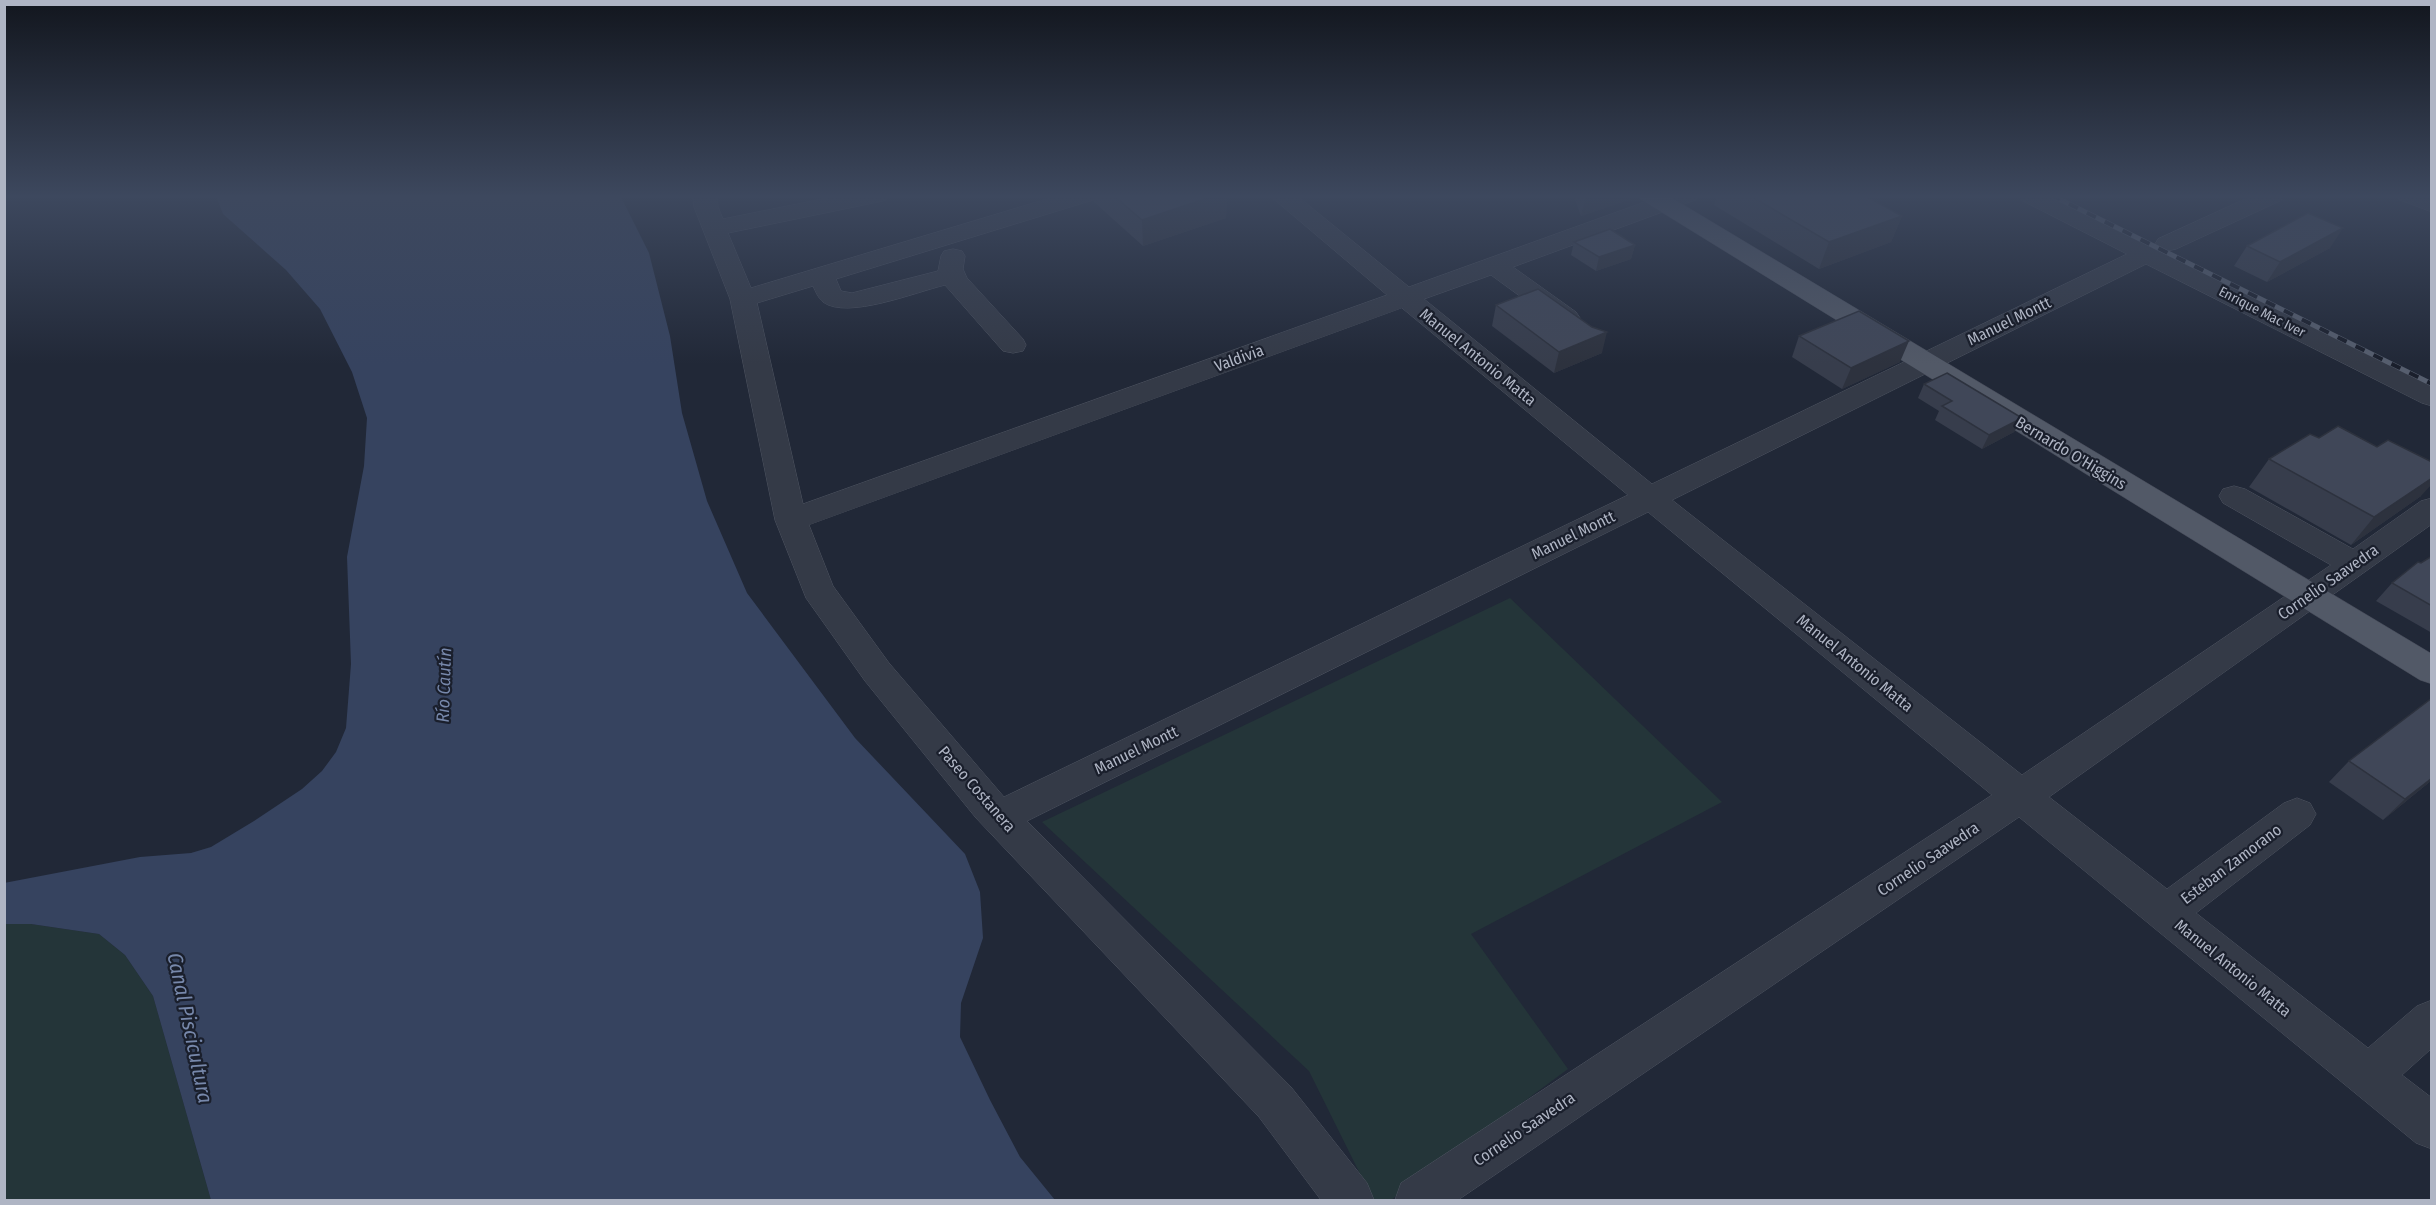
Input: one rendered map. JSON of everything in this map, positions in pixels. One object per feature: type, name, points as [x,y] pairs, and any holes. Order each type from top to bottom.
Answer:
[{"type":"main road","name":"Bernardo O'Higgins","points":[[1758,251],[1932,359],[2317,590],[2432,671]]},
{"type":"main road","name":"Bernardo O'Higgins","points":[[2317,590],[2432,645]]},
{"type":"street","name":"Paseo Costanera","points":[[724,251],[743,299],[791,520],[818,590],[877,672],[1000,817],[1275,1102],[1350,1200]]},
{"type":"street","points":[[743,299],[901,251]]},
{"type":"street","points":[[956,251],[950,269],[959,286],[1013,345]]},
{"type":"street","name":"Manuel Antonio Matta","points":[[1350,251],[1650,498],[2432,1127]]},
{"type":"street","name":"Valdivia","points":[[791,520],[1530,251]]},
{"type":"street","name":"Manuel Montt","points":[[1000,817],[2152,251]]},
{"type":"street","name":"Enrique Mac Iver","points":[[2161,251],[2432,397]]},
{"type":"street","name":"Enrique Mac Iver","points":[[2162,251],[2432,375]]},
{"type":"street","points":[[1494,265],[1588,334]]},
{"type":"street","points":[[822,275],[830,295],[839,300],[852,301],[953,275]]},
{"type":"street","points":[[2234,496],[2354,564]]},
{"type":"street","name":"Cornelio Saavedra","points":[[1418,1200],[2020,796],[2432,508]]},
{"type":"street","name":"Esteban Zamorano","points":[[2166,913],[2297,814]]},
{"type":"street","points":[[2368,1076],[2432,1020]]},
{"type":"shaded area","points":[[1510,598],[1722,802],[1471,934],[1568,1069],[1391,1200],[1373,1200],[1309,1071],[1042,822]]},
{"type":"shaded area","points":[[4,924],[31,924],[99,934],[125,955],[153,996],[211,1200],[5,1200]]},
{"type":"water","points":[[265,251],[648,251],[670,336],[682,413],[707,501],[747,593],[855,738],[965,854],[980,892],[983,938],[961,1003],[960,1037],[1020,1157],[1055,1200],[211,1200],[153,996],[125,955],[99,934],[31,924],[5,924],[4,883],[140,857],[191,853],[211,847],[302,789],[322,771],[336,752],[346,728],[351,664],[347,557],[364,466],[367,418],[352,372],[320,309],[286,270]]},
{"type":"building","points":[[1589,251],[1616,251],[1599,257]]},
{"type":"building","points":[[2258,251],[2300,251],[2280,262]]},
{"type":"building","points":[[1538,289],[1592,327],[1607,332],[1559,352],[1496,305]]},
{"type":"building","points":[[1859,311],[1909,341],[1851,368],[1799,336]]},
{"type":"building","points":[[1947,373],[2022,418],[1989,435],[1942,406],[1952,401],[1924,384]]},
{"type":"building","points":[[2338,426],[2377,447],[2388,440],[2432,462],[2432,478],[2374,517],[2269,459],[2310,434],[2319,438]]},
{"type":"building","points":[[2432,556],[2432,606],[2392,583],[2418,562],[2421,563]]},
{"type":"building","points":[[2432,698],[2432,778],[2405,799],[2349,761]]},
{"type":"railway","points":[[2164,251],[2432,384]]},
{"type":"water label","name":"Río Cautín","points":[[444,685]]},
{"type":"water label","name":"Canal Piscicultura","points":[[190,1028]]}]
